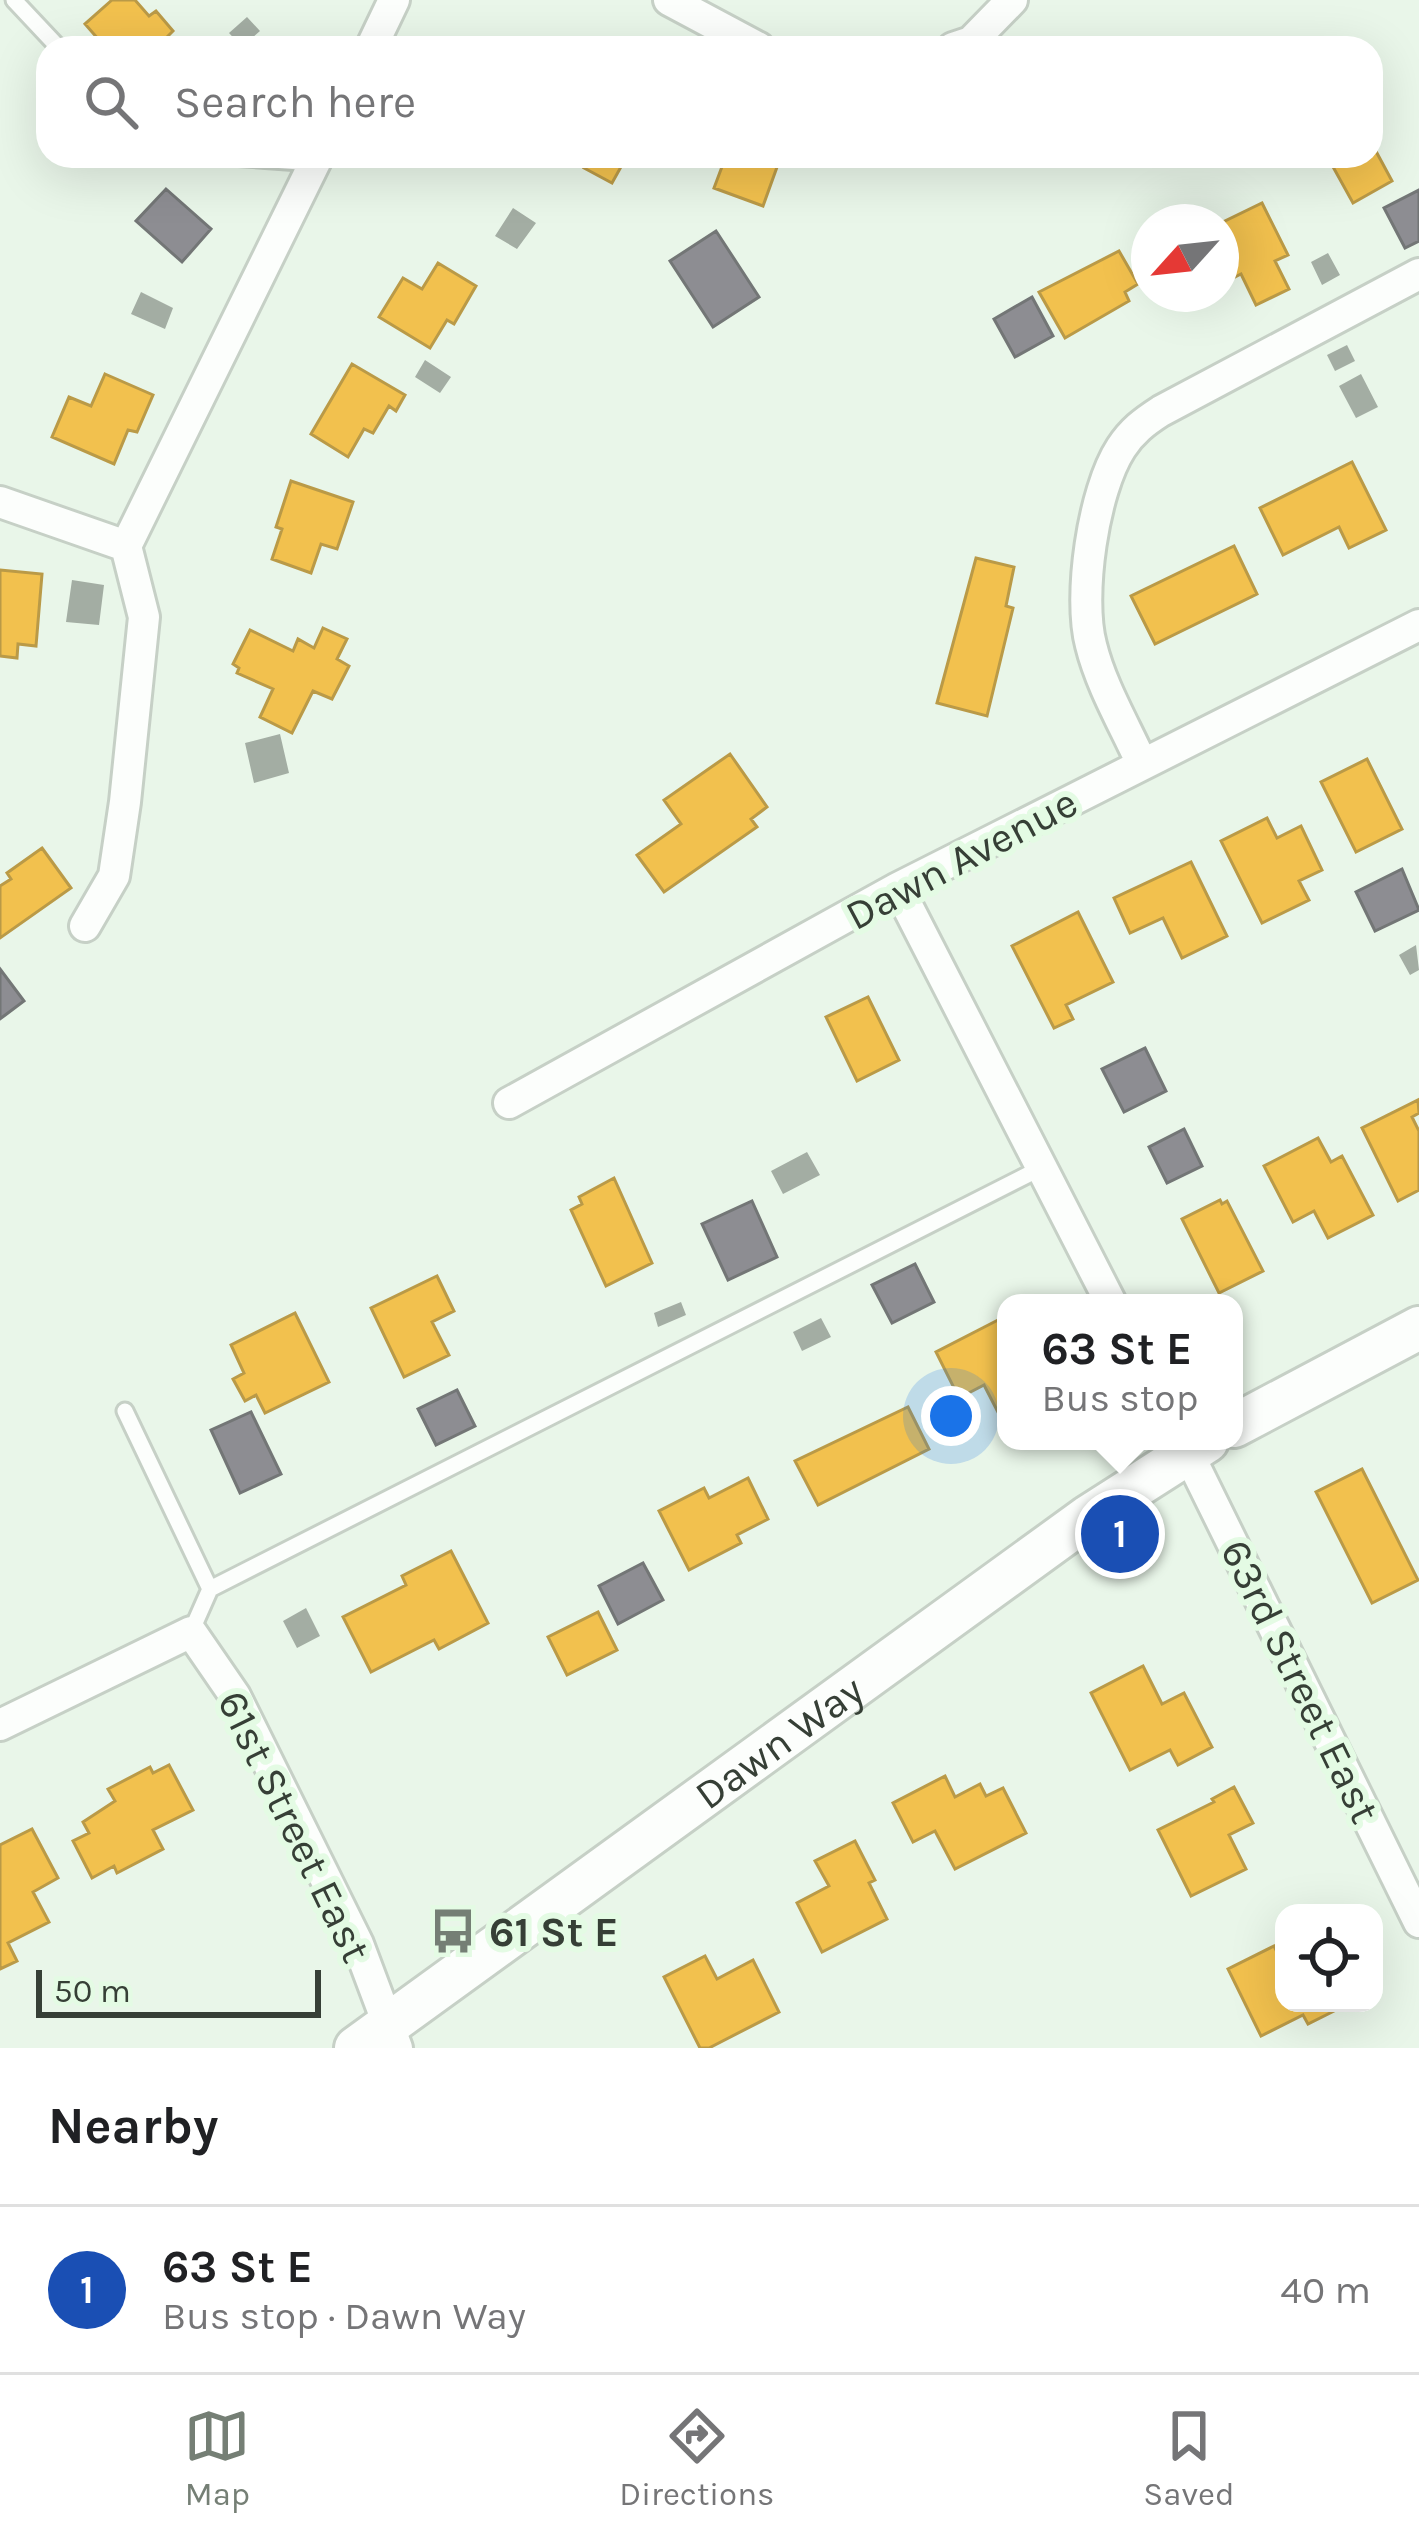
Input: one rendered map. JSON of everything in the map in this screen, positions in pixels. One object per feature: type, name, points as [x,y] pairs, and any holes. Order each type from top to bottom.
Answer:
[{"type":"street","points":[[376,36],[394,0]]},
{"type":"street","points":[[669,0],[736,36]]},
{"type":"street","points":[[972,36],[1012,0]]},
{"type":"street","points":[[85,926],[114,876],[125,802],[144,617],[126,546],[312,168]]},
{"type":"street","points":[[1142,764],[1091,649],[1084,610],[1100,504],[1118,452],[1137,427],[1161,411],[1419,274]]},
{"type":"street","points":[[0,502],[126,546]]},
{"type":"street","name":"Dawn Avenue","points":[[509,1103],[898,888],[1419,625]]},
{"type":"street","points":[[898,888],[1106,1294]]},
{"type":"street","points":[[1243,1421],[1419,1328]]},
{"type":"street","name":"Dawn Way","points":[[379,2041],[1183,1450]]},
{"type":"street","name":"63rd Street East","points":[[1195,1450],[1419,1922]]},
{"type":"street","points":[[0,1725],[190,1632]]},
{"type":"street","name":"61st Street East","points":[[190,1632],[235,1696],[358,1944],[379,2041]]},
{"type":"lane","points":[[14,0],[47,36]]},
{"type":"lane","points":[[190,1632],[210,1589],[1041,1168]]},
{"type":"lane","points":[[125,1412],[210,1589]]},
{"type":"building: Homes","points":[[112,0],[135,0],[149,16],[156,11],[173,31],[168,36],[96,36],[85,24]]},
{"type":"building: Homes","points":[[1383,164],[1392,181],[1353,203],[1334,168],[1383,168]]},
{"type":"building: Homes","points":[[584,168],[620,168],[612,183]]},
{"type":"building: Homes","points":[[722,168],[777,168],[763,206],[714,188]]},
{"type":"building: Homes","points":[[1262,203],[1288,255],[1275,261],[1289,289],[1256,305],[1239,275],[1239,214]]},
{"type":"building: Homes","points":[[1119,251],[1131,272],[1131,288],[1125,292],[1129,301],[1065,338],[1039,292]]},
{"type":"building: Homes","points":[[438,263],[476,286],[454,324],[447,320],[430,348],[379,317],[403,278],[422,289]]},
{"type":"building: Homes","points":[[352,364],[405,395],[396,411],[389,406],[373,433],[364,429],[348,457],[311,434]]},
{"type":"building: Homes","points":[[105,374],[153,395],[137,432],[128,430],[114,464],[52,437],[69,397],[91,406]]},
{"type":"building: Homes","points":[[1352,462],[1386,530],[1349,548],[1339,527],[1283,555],[1260,508]]},
{"type":"building: Homes","points":[[291,481],[353,502],[337,549],[321,544],[311,573],[272,559],[282,529],[276,527]]},
{"type":"building: Homes","points":[[1234,546],[1257,594],[1155,644],[1131,596]]},
{"type":"building: Homes","points":[[976,558],[1014,567],[1006,606],[1013,608],[987,716],[937,703]]},
{"type":"building: Homes","points":[[0,570],[42,574],[36,646],[18,644],[17,658],[0,656]]},
{"type":"building: Homes","points":[[323,628],[347,639],[337,659],[349,666],[332,699],[313,691],[292,733],[260,717],[273,689],[237,673],[239,668],[233,664],[250,630],[293,651],[298,639],[314,648]]},
{"type":"building: Homes","points":[[730,754],[767,807],[751,819],[757,827],[664,892],[637,855],[681,824],[664,800]]},
{"type":"building: Homes","points":[[1367,759],[1402,829],[1356,852],[1321,782]]},
{"type":"building: Homes","points":[[1267,818],[1277,838],[1301,826],[1322,870],[1299,881],[1309,900],[1262,923],[1221,841]]},
{"type":"building: Homes","points":[[42,848],[71,888],[0,938],[0,886],[11,879],[7,873]]},
{"type":"building: Homes","points":[[1191,862],[1227,936],[1182,958],[1163,918],[1130,933],[1114,898]]},
{"type":"building: Homes","points":[[1078,912],[1113,982],[1066,1005],[1073,1019],[1054,1028],[1012,946]]},
{"type":"building: Homes","points":[[868,997],[899,1060],[857,1081],[826,1017]]},
{"type":"building: Homes","points":[[1418,1100],[1419,1113],[1412,1117],[1419,1131],[1419,1190],[1398,1201],[1362,1128]]},
{"type":"building: Homes","points":[[1318,1138],[1331,1162],[1342,1156],[1373,1215],[1328,1238],[1314,1211],[1293,1222],[1264,1166]]},
{"type":"building: Homes","points":[[614,1178],[652,1263],[606,1286],[571,1210],[582,1204],[579,1197]]},
{"type":"building: Homes","points":[[1220,1200],[1222,1204],[1227,1201],[1263,1271],[1219,1293],[1182,1219]]},
{"type":"building: Homes","points":[[437,1276],[454,1311],[432,1322],[449,1355],[404,1377],[371,1308]]},
{"type":"building: Homes","points":[[295,1313],[329,1382],[265,1413],[256,1395],[245,1401],[233,1379],[244,1373],[231,1345]]},
{"type":"building: Homes","points":[[997,1321],[997,1410],[984,1385],[959,1398],[936,1352]]},
{"type":"building: Homes","points":[[908,1407],[929,1449],[818,1505],[795,1461]]},
{"type":"building: Homes","points":[[1362,1469],[1418,1580],[1372,1603],[1316,1492]]},
{"type":"building: Homes","points":[[748,1478],[768,1519],[737,1535],[741,1543],[689,1570],[659,1511],[704,1488],[709,1498]]},
{"type":"building: Homes","points":[[451,1551],[488,1623],[439,1649],[434,1640],[371,1672],[343,1617],[406,1585],[402,1576]]},
{"type":"building: Homes","points":[[598,1612],[617,1650],[567,1675],[548,1637]]},
{"type":"building: Homes","points":[[1143,1666],[1162,1704],[1184,1693],[1212,1747],[1178,1765],[1170,1750],[1130,1770],[1091,1693]]},
{"type":"building: Homes","points":[[169,1765],[193,1810],[153,1830],[163,1849],[117,1873],[114,1866],[92,1878],[73,1841],[89,1833],[83,1822],[115,1801],[108,1789],[150,1767],[153,1773]]},
{"type":"building: Homes","points":[[945,1776],[955,1797],[980,1784],[986,1796],[1003,1788],[1026,1833],[955,1869],[935,1831],[913,1842],[893,1803]]},
{"type":"building: Homes","points":[[1234,1787],[1253,1823],[1229,1835],[1246,1869],[1191,1896],[1158,1830]]},
{"type":"building: Homes","points":[[32,1829],[58,1878],[33,1892],[49,1922],[8,1943],[17,1961],[0,1969],[0,1845]]},
{"type":"building: Homes","points":[[855,1841],[875,1880],[869,1883],[887,1919],[822,1952],[797,1903],[829,1886],[815,1861]]},
{"type":"building: Homes","points":[[1274,1946],[1275,2012],[1332,2012],[1308,2024],[1303,2015],[1261,2036],[1228,1969]]},
{"type":"building: Homes","points":[[705,1956],[717,1979],[753,1960],[779,2012],[709,2048],[700,2048],[664,1977]]},
{"type":"building: Industry","points":[[166,189],[211,229],[182,262],[136,221]]},
{"type":"building: Industry","points":[[1419,190],[1419,241],[1405,248],[1384,208]]},
{"type":"building: Industry","points":[[716,231],[759,297],[713,327],[670,261]]},
{"type":"building: Industry","points":[[1032,297],[1053,336],[1015,357],[994,319]]},
{"type":"building: Industry","points":[[1402,869],[1419,910],[1375,931],[1356,892]]},
{"type":"building: Industry","points":[[0,969],[24,1001],[0,1019]]},
{"type":"building: Industry","points":[[1145,1048],[1166,1091],[1124,1112],[1102,1069]]},
{"type":"building: Industry","points":[[1184,1129],[1202,1166],[1167,1183],[1149,1147]]},
{"type":"building: Industry","points":[[752,1201],[777,1257],[728,1280],[702,1224]]},
{"type":"building: Industry","points":[[915,1264],[934,1302],[892,1323],[872,1285]]},
{"type":"building: Industry","points":[[457,1390],[475,1426],[436,1445],[418,1409]]},
{"type":"building: Industry","points":[[251,1412],[281,1474],[240,1493],[211,1430]]},
{"type":"building: Industry","points":[[643,1563],[663,1600],[618,1624],[599,1586]]},
{"type":"building: Other","points":[[247,17],[260,31],[254,36],[229,33]]},
{"type":"building: Other","points":[[513,208],[536,223],[517,249],[495,236]]},
{"type":"building: Other","points":[[1328,253],[1340,275],[1322,285],[1311,262]]},
{"type":"building: Other","points":[[141,292],[173,308],[165,329],[131,314]]},
{"type":"building: Other","points":[[1347,345],[1355,361],[1335,371],[1327,355]]},
{"type":"building: Other","points":[[425,360],[451,377],[440,393],[415,377]]},
{"type":"building: Other","points":[[1361,374],[1378,407],[1356,418],[1339,386]]},
{"type":"building: Other","points":[[72,580],[104,585],[99,625],[66,622]]},
{"type":"building: Other","points":[[280,734],[289,773],[254,783],[245,743]]},
{"type":"building: Other","points":[[1416,945],[1419,970],[1410,975],[1399,955]]},
{"type":"building: Other","points":[[807,1152],[820,1175],[783,1194],[771,1171]]},
{"type":"building: Other","points":[[681,1302],[686,1315],[658,1327],[654,1313]]},
{"type":"building: Other","points":[[821,1318],[831,1337],[802,1351],[793,1332]]},
{"type":"building: Other","points":[[306,1608],[320,1636],[297,1648],[283,1621]]},
{"type":"place","name":"63 St E","points":[[1120,1534]]},
{"type":"place","name":"61 St E","points":[[453,1931]]}]
